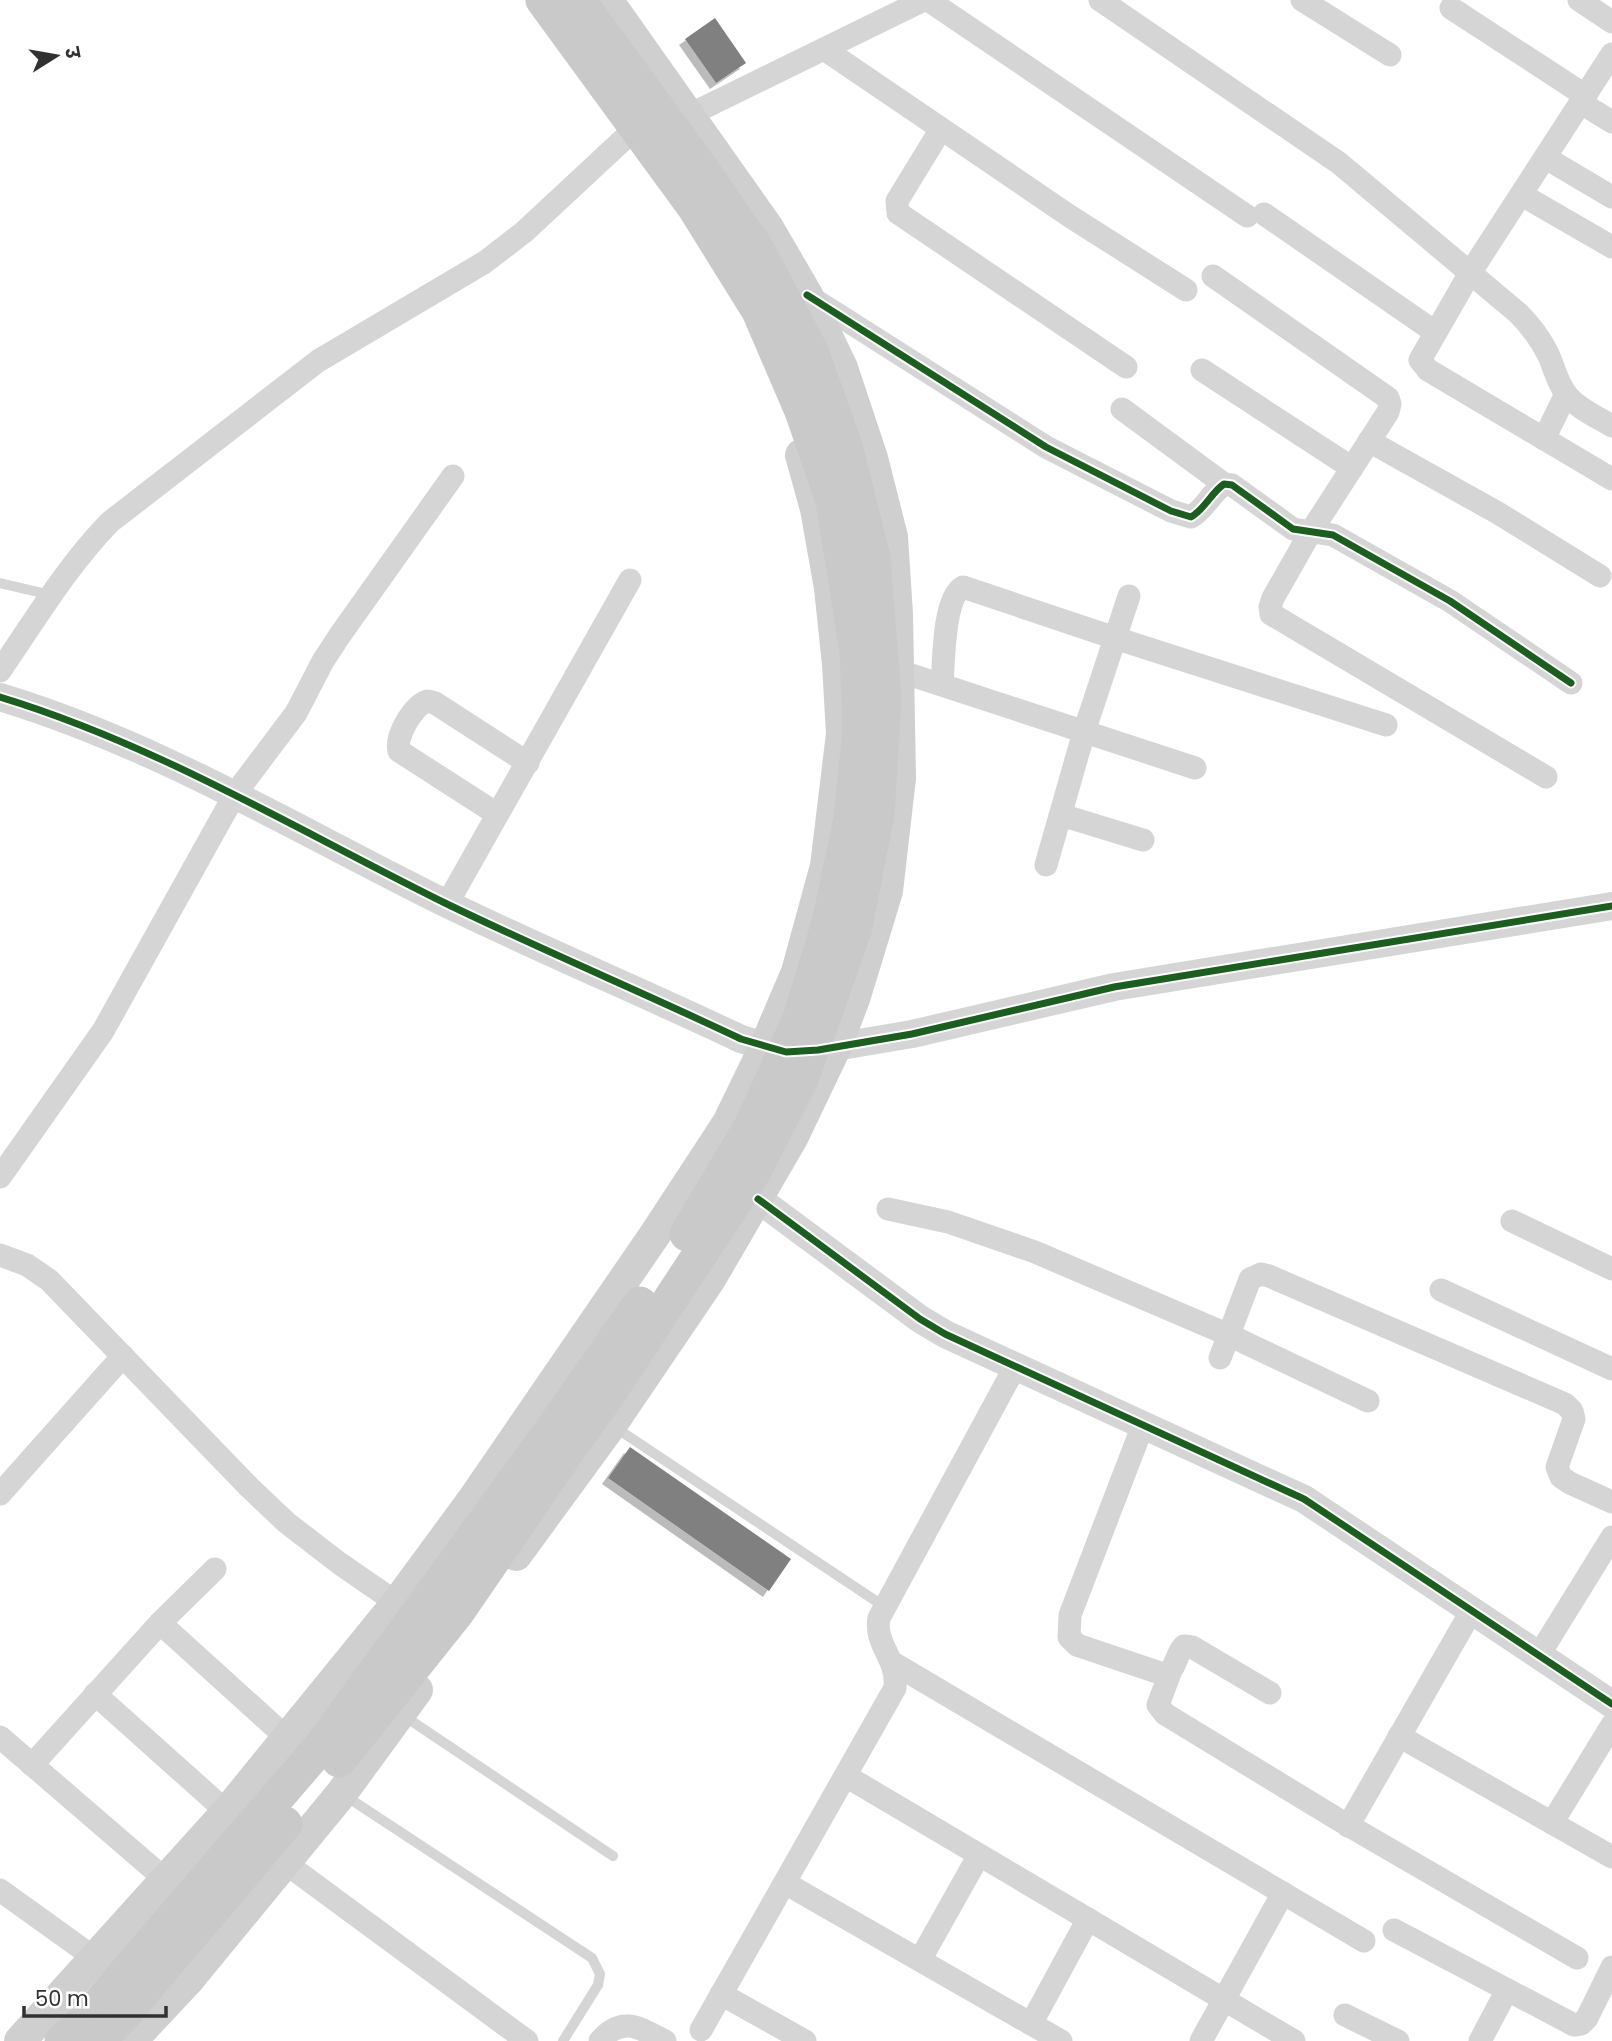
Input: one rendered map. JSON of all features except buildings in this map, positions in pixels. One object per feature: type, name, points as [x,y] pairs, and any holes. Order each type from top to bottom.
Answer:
[{"type":"main road","points":[[20,2041],[227,1812],[397,1603],[472,1501],[656,1233],[728,1123],[765,1047],[797,972],[826,866],[842,734],[830,588],[816,509],[791,420],[752,334],[685,220],[526,0]]},
{"type":"main road","points":[[98,2041],[124,2014],[342,1757],[458,1611],[752,1125],[800,1018],[829,923],[848,832],[860,730],[857,651],[833,501],[802,411],[759,311],[695,208],[543,0]]},
{"type":"main road","points":[[62,2041],[87,2018],[322,1745],[561,1439],[609,1393],[752,1175],[802,1077],[854,931],[877,814],[884,699],[873,558],[846,449],[811,351],[756,248],[698,163],[578,0]]},
{"type":"main road","points":[[131,2041],[188,1980],[341,1794],[398,1712],[426,1678],[611,1425],[710,1279],[792,1138],[836,1046],[854,999],[887,891],[900,778],[899,671],[892,537],[872,458],[842,368],[807,295],[768,229],[607,0]]},
{"type":"street","points":[[689,115],[926,0],[1435,332]]},
{"type":"street","points":[[1100,0],[1339,163],[1527,322],[1548,355],[1566,394],[1612,426]]},
{"type":"street","points":[[1302,0],[1390,55]]},
{"type":"street","points":[[1579,0],[1612,22]]},
{"type":"street","points":[[1451,8],[1612,122]]},
{"type":"street","points":[[824,49],[1071,216],[1186,290]]},
{"type":"street","points":[[1612,54],[1470,273],[1420,360],[1423,365],[1612,479]]},
{"type":"street","points":[[941,128],[897,201],[898,213],[902,219],[1126,367]]},
{"type":"street","points":[[0,671],[51,595],[91,542],[110,522],[318,361],[485,262],[524,232],[625,138]]},
{"type":"street","points":[[1546,158],[1612,197]]},
{"type":"street","points":[[1522,195],[1612,247]]},
{"type":"street","points":[[1213,276],[1388,398],[1388,412],[1310,533],[1273,598],[1271,614],[1546,777]]},
{"type":"street","points":[[807,295],[1046,447],[1181,516],[1191,517],[1199,512],[1224,484]]},
{"type":"street","points":[[1202,370],[1352,468]]},
{"type":"street","points":[[1544,439],[1566,394]]},
{"type":"street","points":[[1122,409],[1224,484],[1232,485],[1293,529],[1333,535],[1450,601],[1571,683]]},
{"type":"street","points":[[1369,441],[1498,513],[1600,576]]},
{"type":"street","points":[[0,1177],[103,1031],[235,793],[296,713],[323,661],[352,617],[453,476]]},
{"type":"street","points":[[447,904],[630,580]]},
{"type":"street","points":[[942,684],[950,603],[957,590],[963,587],[1386,725]]},
{"type":"street","points":[[1046,865],[1084,732],[1129,596]]},
{"type":"street","points":[[899,671],[1195,768]]},
{"type":"street","points":[[0,697],[48,712],[124,742],[235,793],[447,904],[741,1040],[786,1052],[912,1034],[1114,987],[1612,906]]},
{"type":"street","points":[[497,814],[399,751],[399,739],[416,708],[428,701],[435,703],[528,763]]},
{"type":"street","points":[[1061,815],[1143,840]]},
{"type":"street","points":[[758,1199],[920,1319],[966,1345],[1304,1499],[1612,1704]]},
{"type":"street","points":[[888,1209],[948,1222],[1026,1249],[1228,1335],[1368,1401]]},
{"type":"street","points":[[1512,1222],[1612,1269]]},
{"type":"street","points":[[0,1255],[27,1265],[49,1280],[287,1523],[397,1603]]},
{"type":"street","points":[[1220,1358],[1245,1289],[1250,1279],[1261,1274],[1565,1404],[1572,1411],[1573,1428],[1557,1467],[1561,1477],[1612,1502]]},
{"type":"street","points":[[1441,1290],[1612,1369]]},
{"type":"street","points":[[0,1494],[123,1356]]},
{"type":"street","points":[[701,2030],[895,1688],[893,1663],[877,1631],[879,1618],[1015,1367]]},
{"type":"street","points":[[1143,1424],[1070,1615],[1069,1637],[1076,1645],[1160,1674],[1170,1673]]},
{"type":"street","points":[[1539,1655],[1610,1544]]},
{"type":"street","points":[[32,1765],[160,1623],[215,1569]]},
{"type":"street","points":[[1348,1826],[1472,1610]]},
{"type":"street","points":[[160,1623],[287,1738]]},
{"type":"street","points":[[1270,1693],[1188,1645],[1180,1650],[1158,1700],[1160,1710],[1348,1826],[1577,1958]]},
{"type":"street","points":[[893,1663],[1364,1941]]},
{"type":"street","points":[[94,1694],[227,1812]]},
{"type":"street","points":[[1552,1823],[1612,1724]]},
{"type":"street","points":[[0,1737],[166,1880]]},
{"type":"street","points":[[1399,1737],[1612,1857]]},
{"type":"street","points":[[846,1776],[1294,2041]]},
{"type":"street","points":[[920,1960],[979,1855]]},
{"type":"street","points":[[284,1862],[527,2041]]},
{"type":"street","points":[[785,1883],[1061,2041]]},
{"type":"street","points":[[0,1890],[96,1959]]},
{"type":"street","points":[[1201,2041],[1283,1893]]},
{"type":"street","points":[[1031,2024],[1088,1919]]},
{"type":"street","points":[[1394,1930],[1573,2025],[1581,2024],[1587,2018],[1612,1967]]},
{"type":"street","points":[[1480,2041],[1507,1990]]},
{"type":"street","points":[[721,1994],[805,2041]]},
{"type":"street","points":[[1345,2015],[1398,2041]]},
{"type":"street","points":[[600,2041],[606,2033],[618,2026],[629,2025],[641,2028],[665,2041]]},
{"type":"lane","points":[[0,583],[51,595]]},
{"type":"lane","points":[[611,1425],[885,1607]]},
{"type":"lane","points":[[398,1712],[613,1856]]},
{"type":"lane","points":[[341,1794],[592,1958],[600,1974],[598,1985],[563,2041]]},
{"type":"cycle path","points":[[807,295],[1046,447],[1171,511],[1191,517],[1224,484],[1232,485],[1293,529],[1333,535],[1450,601],[1571,683]]},
{"type":"cycle path","points":[[0,697],[116,739],[172,764],[447,904],[741,1039],[786,1052],[818,1050],[912,1034],[1114,987],[1612,906]]},
{"type":"cycle path","points":[[758,1199],[920,1319],[945,1334],[1304,1499],[1612,1704]]}]
